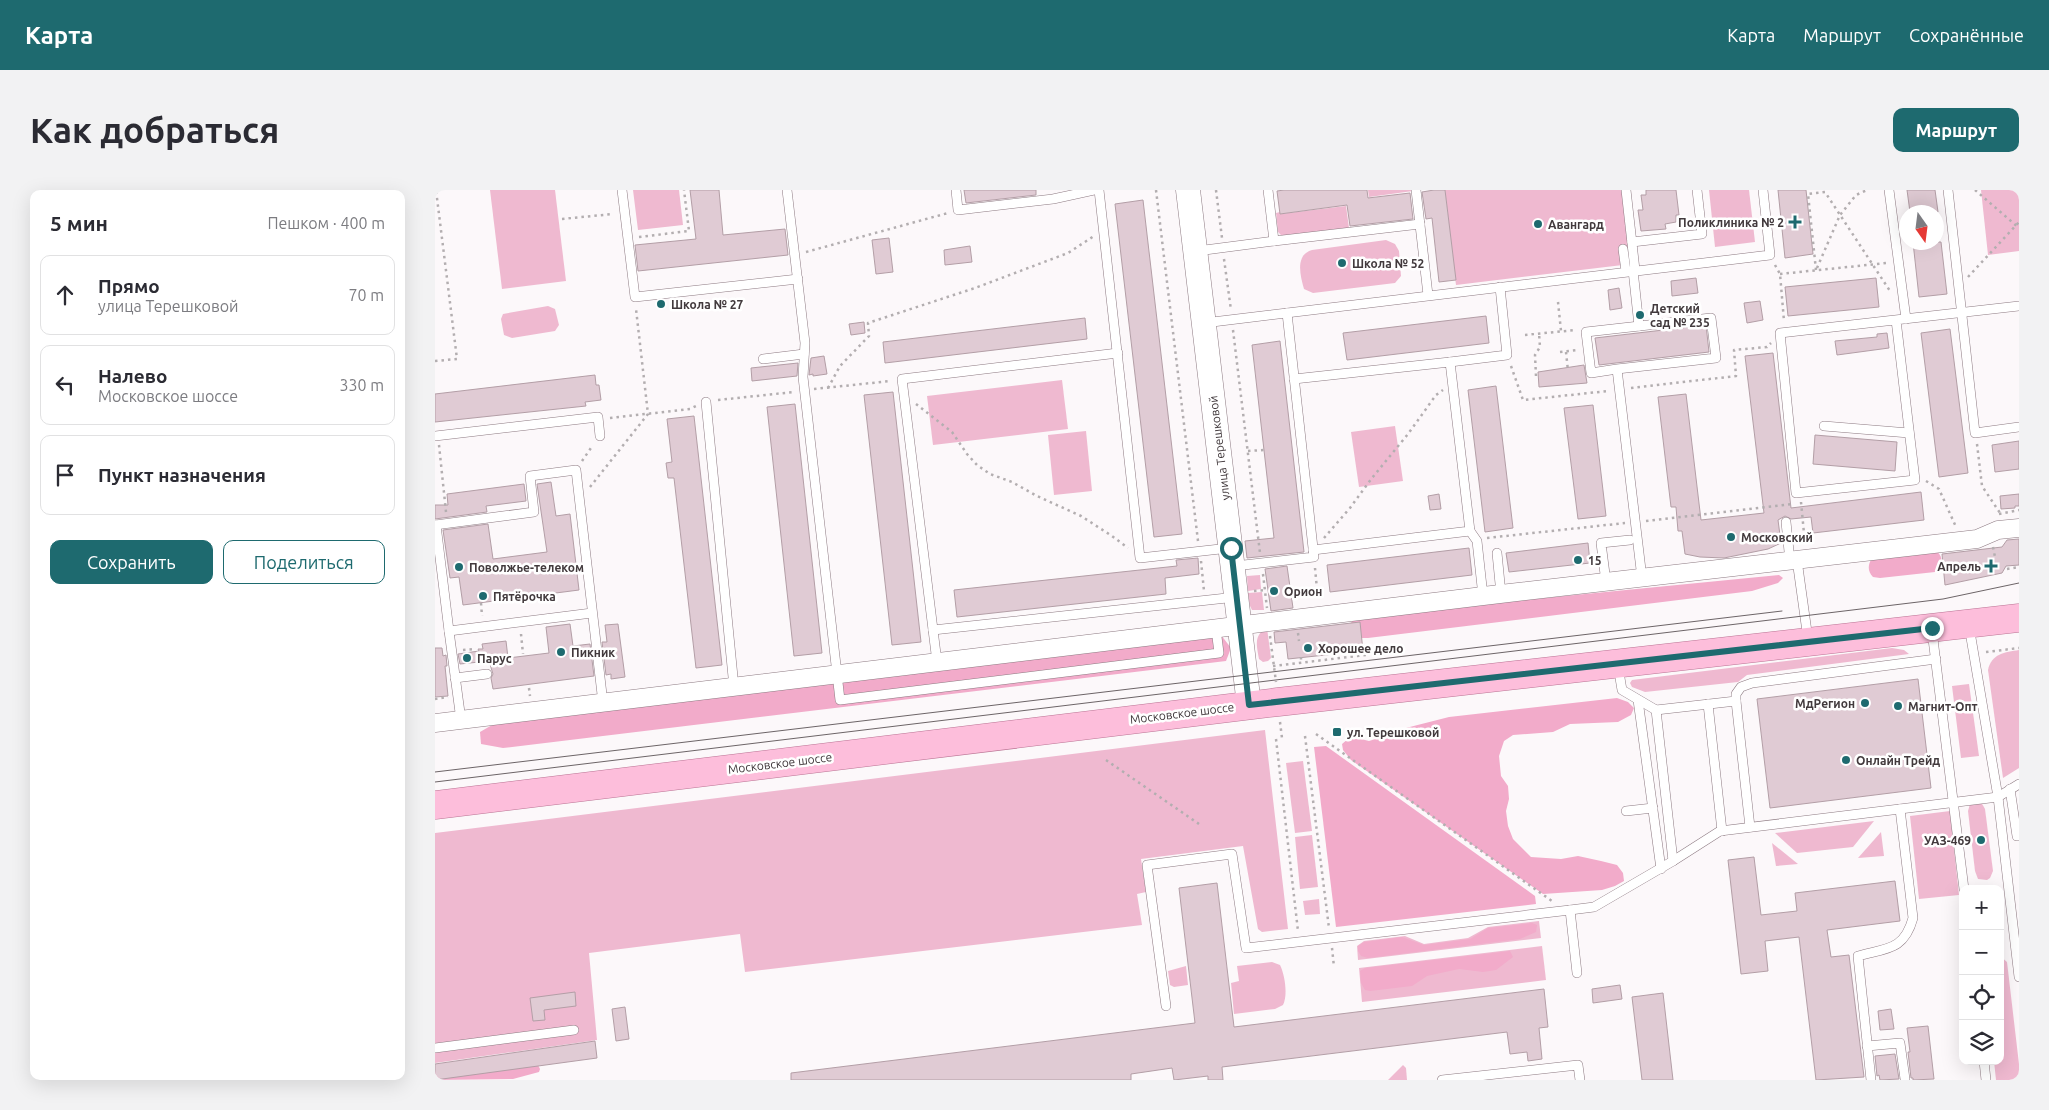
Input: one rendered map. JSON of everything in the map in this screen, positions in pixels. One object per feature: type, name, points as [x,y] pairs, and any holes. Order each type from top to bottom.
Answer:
[{"type":"main road","name":"Московское шоссе","points":[[435,805],[1249,705],[2019,618]]},
{"type":"street","name":"улица Терешковой","points":[[1188,190],[1231,557],[1242,594],[1240,626],[1249,705]]},
{"type":"street","points":[[435,723],[1642,578],[1798,557],[1977,539],[1998,530],[2019,528]]},
{"type":"lane","points":[[622,190],[635,297],[798,279]]},
{"type":"lane","points":[[787,190],[805,343],[804,390],[840,700],[1219,653],[1216,629]]},
{"type":"lane","points":[[956,190],[958,210],[1052,194],[1094,190]]},
{"type":"lane","points":[[1099,190],[1141,558],[1200,552],[1261,563],[1313,553],[1469,530]]},
{"type":"lane","points":[[1268,190],[1274,241]]},
{"type":"lane","points":[[1416,190],[1428,295]]},
{"type":"lane","points":[[1626,190],[1632,242],[1631,271],[1639,326]]},
{"type":"lane","points":[[1632,242],[1702,234],[1697,190]]},
{"type":"lane","points":[[1204,323],[1770,255],[1763,190]]},
{"type":"lane","points":[[1889,190],[1906,316]]},
{"type":"lane","points":[[1948,190],[1975,433],[2019,427]]},
{"type":"lane","points":[[1195,251],[1420,224]]},
{"type":"lane","points":[[1623,250],[1631,271]]},
{"type":"lane","points":[[1294,379],[1507,355],[1500,287]]},
{"type":"lane","points":[[1896,320],[1915,480],[1796,493],[1780,333],[1896,320],[1906,316],[1961,313],[2019,306]]},
{"type":"lane","points":[[1287,313],[1313,553]]},
{"type":"lane","points":[[1711,318],[1716,358],[1591,373],[1586,332],[1711,318]]},
{"type":"lane","points":[[937,662],[902,379],[1118,353]]},
{"type":"lane","points":[[763,359],[804,354]]},
{"type":"lane","points":[[1450,362],[1469,530],[1476,539],[1483,596]]},
{"type":"lane","points":[[1617,369],[1642,578]]},
{"type":"lane","points":[[706,402],[734,687]]},
{"type":"lane","points":[[436,435],[598,417],[600,436]]},
{"type":"lane","points":[[1824,426],[1909,433]]},
{"type":"lane","points":[[461,720],[439,572],[436,525],[535,512],[530,476],[575,470],[603,703]]},
{"type":"lane","points":[[1786,522],[1798,557],[1808,642]]},
{"type":"lane","points":[[1606,582],[1601,543],[1630,540]]},
{"type":"lane","points":[[1497,554],[1501,594]]},
{"type":"lane","points":[[933,630],[1205,600],[1242,594]]},
{"type":"lane","points":[[449,631],[592,612]]},
{"type":"lane","points":[[1969,624],[2016,918],[2019,977]]},
{"type":"lane","points":[[1932,628],[1964,885]]},
{"type":"lane","points":[[1750,827],[1736,694],[1741,687],[1752,683],[1936,659]]},
{"type":"lane","points":[[1618,663],[1622,690],[1656,710],[1737,701]]},
{"type":"lane","points":[[455,678],[487,674]]},
{"type":"lane","points":[[1639,700],[1661,868]]},
{"type":"lane","points":[[1709,704],[1722,831]]},
{"type":"lane","points":[[1656,710],[1673,862]]},
{"type":"lane","points":[[1166,1006],[1147,865],[1232,854],[1246,948],[1594,907],[1673,862],[1722,831],[1998,797],[2019,784]]},
{"type":"lane","points":[[2010,789],[2017,836],[2019,836]]},
{"type":"lane","points":[[1627,811],[1653,808]]},
{"type":"lane","points":[[1871,1080],[1858,956],[1898,945],[1909,932],[1913,918],[1900,809]]},
{"type":"lane","points":[[1568,910],[1577,973]]},
{"type":"lane","points":[[435,1048],[575,1030]]},
{"type":"lane","points":[[1867,1046],[1900,1043],[1905,1079]]},
{"type":"lane","points":[[1441,1080],[1578,1065],[1580,1080]]},
{"type":"lane","points":[[1985,1065],[1987,1080]]},
{"type":"path","points":[[435,361],[457,359],[436,190]]},
{"type":"path","points":[[628,238],[689,231],[684,190]]},
{"type":"path","points":[[1156,190],[1205,600]]},
{"type":"path","points":[[1216,190],[1275,682]]},
{"type":"path","points":[[1816,270],[1840,215],[1856,195],[1867,190]]},
{"type":"path","points":[[1975,190],[2019,228]]},
{"type":"path","points":[[1816,270],[1809,194],[1825,192],[1906,316]]},
{"type":"path","points":[[795,255],[958,210]]},
{"type":"path","points":[[562,219],[625,212]]},
{"type":"path","points":[[1959,288],[2019,222]]},
{"type":"path","points":[[828,388],[840,366],[869,336],[868,323],[975,288],[1068,254],[1103,229]]},
{"type":"path","points":[[1770,255],[1780,274],[1786,332]]},
{"type":"path","points":[[1780,274],[1899,262]]},
{"type":"path","points":[[579,501],[648,414],[635,297]]},
{"type":"path","points":[[1558,302],[1561,331]]},
{"type":"path","points":[[1525,335],[1582,329],[1586,332]]},
{"type":"path","points":[[1537,376],[1535,355],[1540,347],[1539,333]]},
{"type":"path","points":[[1560,352],[1588,349]]},
{"type":"path","points":[[1566,352],[1568,371]]},
{"type":"path","points":[[1507,355],[1523,400],[1620,389]]},
{"type":"path","points":[[598,420],[690,409],[706,402],[902,379]]},
{"type":"path","points":[[1319,608],[1313,553],[1436,396],[1452,382]]},
{"type":"path","points":[[904,395],[952,432],[967,454],[990,474],[1012,482],[1037,496],[1081,516],[1141,558]]},
{"type":"path","points":[[1975,433],[1982,486],[2000,513]]},
{"type":"path","points":[[436,435],[448,523]]},
{"type":"path","points":[[575,470],[600,436]]},
{"type":"path","points":[[1248,451],[1264,450]]},
{"type":"path","points":[[1915,480],[1924,480],[1939,489],[1959,533]]},
{"type":"path","points":[[1798,557],[1801,503],[1799,493]]},
{"type":"path","points":[[1476,539],[1801,503]]},
{"type":"path","points":[[2007,569],[2019,567]]},
{"type":"path","points":[[1242,594],[1265,590]]},
{"type":"path","points":[[481,602],[481,609]]},
{"type":"path","points":[[520,622],[523,654]]},
{"type":"path","points":[[1986,652],[2019,648]]},
{"type":"path","points":[[1273,666],[1366,655]]},
{"type":"path","points":[[1301,657],[1301,662]]},
{"type":"path","points":[[435,699],[445,698]]},
{"type":"path","points":[[1280,720],[1282,738]]},
{"type":"path","points":[[1316,734],[1568,910]]},
{"type":"path","points":[[1305,736],[1334,967]]},
{"type":"path","points":[[1276,739],[1300,942]]},
{"type":"path","points":[[1106,760],[1199,824]]},
{"type":"shaded area","points":[[490,190],[555,190],[566,281],[502,289]]},
{"type":"shaded area","points":[[633,190],[679,190],[683,225],[638,230]]},
{"type":"shaded area","points":[[1368,190],[1413,190],[1413,191],[1369,197]]},
{"type":"shaded area","name":"Авангард","points":[[1445,190],[1622,190],[1631,264],[1456,285]]},
{"type":"shaded area","points":[[1709,190],[1749,190],[1755,242],[1715,247]]},
{"type":"shaded area","points":[[1981,190],[2019,190],[2019,251],[1988,255]]},
{"type":"shaded area","points":[[1346,206],[1349,228],[1282,236],[1278,232],[1276,213]]},
{"type":"shaded area","points":[[1386,240],[1395,244],[1399,251],[1401,276],[1395,283],[1313,293],[1304,289],[1301,278],[1301,261],[1303,256],[1312,250]]},
{"type":"shaded area","points":[[548,306],[555,309],[559,325],[555,331],[512,338],[504,335],[501,319],[503,314]]},
{"type":"shaded area","points":[[1062,380],[1068,429],[933,445],[927,396]]},
{"type":"shaded area","points":[[1395,426],[1403,481],[1359,487],[1351,432]]},
{"type":"shaded area","points":[[1086,431],[1092,491],[1054,495],[1048,435]]},
{"type":"shaded area","points":[[1936,550],[1941,556],[1942,564],[1940,569],[1935,572],[1880,578],[1873,577],[1869,570],[1872,558]]},
{"type":"shaded area","points":[[1260,575],[1261,589],[1248,591],[1247,576]]},
{"type":"shaded area","points":[[1779,575],[1783,578],[1778,583],[1752,591],[1368,638],[1359,638],[1349,625],[1355,618],[1362,616]]},
{"type":"shaded area","points":[[1262,592],[1264,610],[1252,610],[1248,593]]},
{"type":"shaded area","points":[[1267,628],[1271,658],[1263,662],[1259,659],[1257,641],[1260,634]]},
{"type":"shaded area","points":[[1221,635],[1231,648],[1226,661],[503,748],[481,744],[480,732],[492,725]]},
{"type":"shaded area","points":[[1892,648],[1904,650],[1909,654],[1747,675],[1738,682],[1645,692],[1632,687],[1630,683],[1632,680]]},
{"type":"shaded area","points":[[2019,650],[2019,768],[2003,778],[1988,670],[1995,657]]},
{"type":"shaded area","points":[[1969,684],[1979,756],[1961,758],[1952,686]]},
{"type":"shaded area","points":[[1617,698],[1628,702],[1634,708],[1631,715],[1618,722],[1570,724],[1553,732],[1513,735],[1504,741],[1499,756],[1501,776],[1508,786],[1509,799],[1506,811],[1508,826],[1513,839],[1531,857],[1561,859],[1578,856],[1617,865],[1623,873],[1624,881],[1602,890],[1543,894],[1351,760],[1343,750],[1342,744],[1348,739],[1357,738],[1369,741],[1398,730],[1449,717]]},
{"type":"shaded area","points":[[1265,730],[1288,929],[1262,932],[1258,929],[1243,846],[1141,859],[1146,892],[1137,894],[1142,925],[745,972],[740,934],[589,953],[597,1040],[435,1063],[435,833]]},
{"type":"shaded area","points":[[1326,746],[1535,896],[1536,904],[1336,927],[1314,747]]},
{"type":"shaded area","points":[[1303,761],[1312,831],[1295,833],[1286,763]]},
{"type":"shaded area","points":[[1981,802],[1985,809],[1993,871],[1987,880],[1978,879],[1975,871],[1968,811],[1970,804]]},
{"type":"shaded area","points":[[1950,811],[1959,895],[1919,899],[1910,816]]},
{"type":"shaded area","points":[[1874,821],[1853,847],[1797,853],[1775,833]]},
{"type":"shaded area","points":[[1881,832],[1884,856],[1858,858]]},
{"type":"shaded area","points":[[1312,835],[1318,887],[1300,889],[1295,837]]},
{"type":"shaded area","points":[[1772,843],[1798,864],[1776,866]]},
{"type":"shaded area","points":[[1319,899],[1320,914],[1305,915],[1303,901]]},
{"type":"shaded area","points":[[1539,921],[1541,938],[1358,960],[1357,946],[1364,941],[1405,936],[1424,944],[1468,938],[1488,927]]},
{"type":"shaded area","points":[[1532,923],[1537,925],[1536,932],[1520,939],[1368,958],[1361,956],[1358,951],[1358,946],[1364,942],[1402,937],[1424,945],[1470,939],[1488,928]]},
{"type":"shaded area","points":[[1542,946],[1546,980],[1362,1002],[1359,968]]},
{"type":"shaded area","points":[[1510,951],[1513,957],[1496,970],[1483,972],[1459,969],[1427,976],[1412,986],[1370,991],[1365,990],[1361,983],[1360,971],[1365,968]]},
{"type":"shaded area","points":[[2004,959],[2007,962],[2019,1064],[2019,1080],[1996,1080],[1994,1065],[2004,1065]]},
{"type":"shaded area","points":[[1272,962],[1280,965],[1283,974],[1286,991],[1283,1005],[1275,1009],[1234,1014],[1231,983],[1239,981],[1237,966]]},
{"type":"shaded area","points":[[1186,966],[1188,985],[1174,987],[1170,985],[1168,971]]},
{"type":"shaded area","points":[[538,1065],[539,1072],[513,1079],[435,1080],[435,1071]]},
{"type":"shaded area","points":[[1403,1065],[1406,1068],[1407,1080],[1388,1080]]},
{"type":"building","points":[[690,190],[719,190],[723,235],[785,229],[788,255],[638,271],[635,245],[696,239]]},
{"type":"building","points":[[964,190],[1036,190],[1036,195],[966,203]]},
{"type":"building","points":[[1367,190],[1368,198],[1410,193],[1413,219],[1350,226],[1347,205],[1280,214],[1277,191]]},
{"type":"building","points":[[1445,190],[1456,280],[1439,282],[1432,218],[1426,219],[1422,192]]},
{"type":"building","points":[[1646,190],[1676,190],[1679,215],[1676,215],[1676,222],[1665,224],[1666,229],[1641,231],[1638,210],[1643,210],[1641,195],[1646,195]]},
{"type":"building","name":"Поликлиника № 2","points":[[1778,190],[1806,190],[1813,254],[1785,258]]},
{"type":"building","points":[[1907,190],[1935,190],[1937,205],[1909,205]]},
{"type":"building","points":[[1143,200],[1182,534],[1154,537],[1115,204]]},
{"type":"building","points":[[889,238],[893,272],[876,274],[872,240]]},
{"type":"building","points":[[970,246],[972,262],[945,265],[944,250]]},
{"type":"building","points":[[1914,250],[1942,250],[1947,294],[1919,297]]},
{"type":"building","points":[[1696,278],[1698,293],[1672,296],[1671,281]]},
{"type":"building","points":[[1876,278],[1879,307],[1788,316],[1785,287]]},
{"type":"building","points":[[1619,288],[1622,308],[1610,310],[1608,290]]},
{"type":"building","points":[[1760,301],[1763,320],[1747,323],[1744,303]]},
{"type":"building","points":[[1486,316],[1489,343],[1347,360],[1343,333]]},
{"type":"building","points":[[1085,318],[1087,339],[885,363],[883,342]]},
{"type":"building","points":[[864,322],[865,333],[851,335],[849,324]]},
{"type":"building","points":[[1706,325],[1709,352],[1599,365],[1595,338]]},
{"type":"building","points":[[1950,329],[1968,473],[1939,477],[1921,333]]},
{"type":"building","points":[[1887,333],[1889,348],[1837,355],[1835,341],[1877,337],[1877,334]]},
{"type":"building","points":[[1280,341],[1304,552],[1247,558],[1245,541],[1274,538],[1252,345]]},
{"type":"building","points":[[1773,353],[1791,508],[1921,492],[1924,520],[1813,533],[1811,517],[1791,519],[1785,516],[1778,520],[1781,543],[1768,549],[1724,558],[1685,554],[1682,531],[1678,531],[1676,507],[1671,507],[1658,397],[1686,394],[1701,520],[1764,513],[1745,356]]},
{"type":"building","points":[[824,356],[827,374],[809,375],[811,358]]},
{"type":"building","points":[[798,363],[797,376],[752,381],[751,368]]},
{"type":"building","points":[[1584,365],[1587,383],[1539,387],[1538,372]]},
{"type":"building","points":[[595,375],[596,385],[599,385],[601,400],[585,402],[586,406],[435,422],[435,394]]},
{"type":"building","points":[[1496,386],[1513,528],[1485,532],[1468,390]]},
{"type":"building","points":[[893,392],[921,642],[892,645],[864,395]]},
{"type":"building","points":[[795,404],[822,653],[794,656],[767,407]]},
{"type":"building","points":[[1593,405],[1606,516],[1578,519],[1564,408]]},
{"type":"building","points":[[694,416],[722,665],[696,668],[674,478],[668,478],[666,463],[672,462],[667,419]]},
{"type":"building","points":[[1815,435],[1897,442],[1895,471],[1813,464]]},
{"type":"building","points":[[2019,441],[2019,469],[1995,472],[1992,445]]},
{"type":"building","points":[[551,482],[556,516],[570,514],[579,590],[463,605],[459,577],[450,578],[443,530],[488,524],[493,559],[547,552],[537,484]]},
{"type":"building","points":[[524,484],[526,501],[486,506],[487,512],[435,519],[435,505],[448,505],[447,494]]},
{"type":"building","points":[[1439,494],[1441,509],[1430,510],[1428,496]]},
{"type":"building","points":[[2019,494],[2019,506],[2001,509],[2000,496]]},
{"type":"building","points":[[2019,539],[2019,565],[2006,566],[2002,573],[1945,585],[1942,554],[2002,547],[2007,540]]},
{"type":"building","points":[[1588,543],[1590,563],[1509,572],[1506,553]]},
{"type":"building","points":[[1469,548],[1472,575],[1330,592],[1327,565]]},
{"type":"building","points":[[1198,558],[1199,574],[1165,578],[1166,594],[957,617],[954,590],[1177,566],[1176,560]]},
{"type":"building","points":[[1287,566],[1293,608],[1271,611],[1265,569]]},
{"type":"building","points":[[1360,622],[1363,651],[1288,659],[1286,642],[1275,643],[1274,632]]},
{"type":"building","points":[[570,624],[573,646],[590,644],[594,676],[493,689],[491,678],[493,674],[489,661],[460,664],[458,654],[479,651],[478,649],[483,649],[482,644],[506,641],[508,658],[549,653],[546,627]]},
{"type":"building","points":[[618,624],[625,677],[611,679],[611,674],[606,675],[602,642],[607,642],[605,625]]},
{"type":"building","points":[[435,648],[442,648],[443,656],[446,655],[447,666],[445,666],[448,696],[435,697]]},
{"type":"building","points":[[1918,679],[1931,788],[1770,808],[1757,699]]},
{"type":"building","points":[[1754,857],[1761,915],[1797,911],[1795,893],[1895,881],[1900,921],[1827,930],[1831,957],[1849,955],[1864,1077],[1816,1080],[1799,937],[1765,941],[1768,971],[1741,974],[1728,860]]},
{"type":"building","points":[[1217,883],[1234,1027],[1544,989],[1548,1027],[1539,1028],[1542,1059],[1528,1061],[1527,1052],[1510,1054],[1507,1032],[1222,1067],[1223,1080],[1208,1080],[1208,1076],[1174,1080],[1172,1068],[1131,1074],[1131,1080],[791,1080],[791,1073],[1195,1023],[1179,888]]},
{"type":"building","points":[[1620,985],[1622,999],[1593,1003],[1592,989]]},
{"type":"building","points":[[575,992],[576,1006],[544,1010],[545,1020],[533,1021],[530,998]]},
{"type":"building","points":[[1663,993],[1673,1080],[1642,1080],[1632,997]]},
{"type":"building","points":[[625,1007],[629,1039],[616,1041],[612,1009]]},
{"type":"building","points":[[1891,1009],[1894,1029],[1880,1030],[1878,1011]]},
{"type":"building","points":[[1928,1026],[1934,1079],[1913,1080],[1911,1078],[1908,1052],[1910,1052],[1907,1028]]},
{"type":"building","points":[[595,1041],[597,1058],[435,1080],[435,1064]]},
{"type":"building","points":[[1895,1054],[1899,1079],[1880,1080],[1879,1075],[1877,1076],[1875,1056]]},
{"type":"tram line","points":[[435,782],[1943,599],[2019,583]]},
{"type":"tram line","points":[[435,772],[1782,611]]},
{"type":"place","name":"Поликлиника № 2","points":[[1795,222]]},
{"type":"place","name":"Авангард","points":[[1538,224]]},
{"type":"place","name":"Школа № 52","points":[[1342,263]]},
{"type":"place","name":"Школа № 27","points":[[661,304]]},
{"type":"place","name":"Детский сад № 235","points":[[1640,315]]},
{"type":"place","name":"Московский","points":[[1731,537]]},
{"type":"place","name":"15","points":[[1578,560]]},
{"type":"place","name":"Апрель","points":[[1991,566]]},
{"type":"place","name":"Поволжье-телеком","points":[[459,567]]},
{"type":"place","name":"Орион","points":[[1274,591]]},
{"type":"place","name":"Пятёрочка","points":[[483,596]]},
{"type":"place","name":"Хорошее дело","points":[[1308,648]]},
{"type":"place","name":"Пикник","points":[[561,652]]},
{"type":"place","name":"Парус","points":[[467,658]]},
{"type":"place","name":"МдРегион","points":[[1865,703]]},
{"type":"place","name":"Магнит-Опт","points":[[1898,706]]},
{"type":"place","name":"ул. Терешковой","points":[[1337,732]]},
{"type":"place","name":"Онлайн Трейд","points":[[1846,760]]},
{"type":"place","name":"УАЗ-469","points":[[1981,840]]},
{"type":"route","points":[[1231,548],[1249,705],[1932,628]]}]
